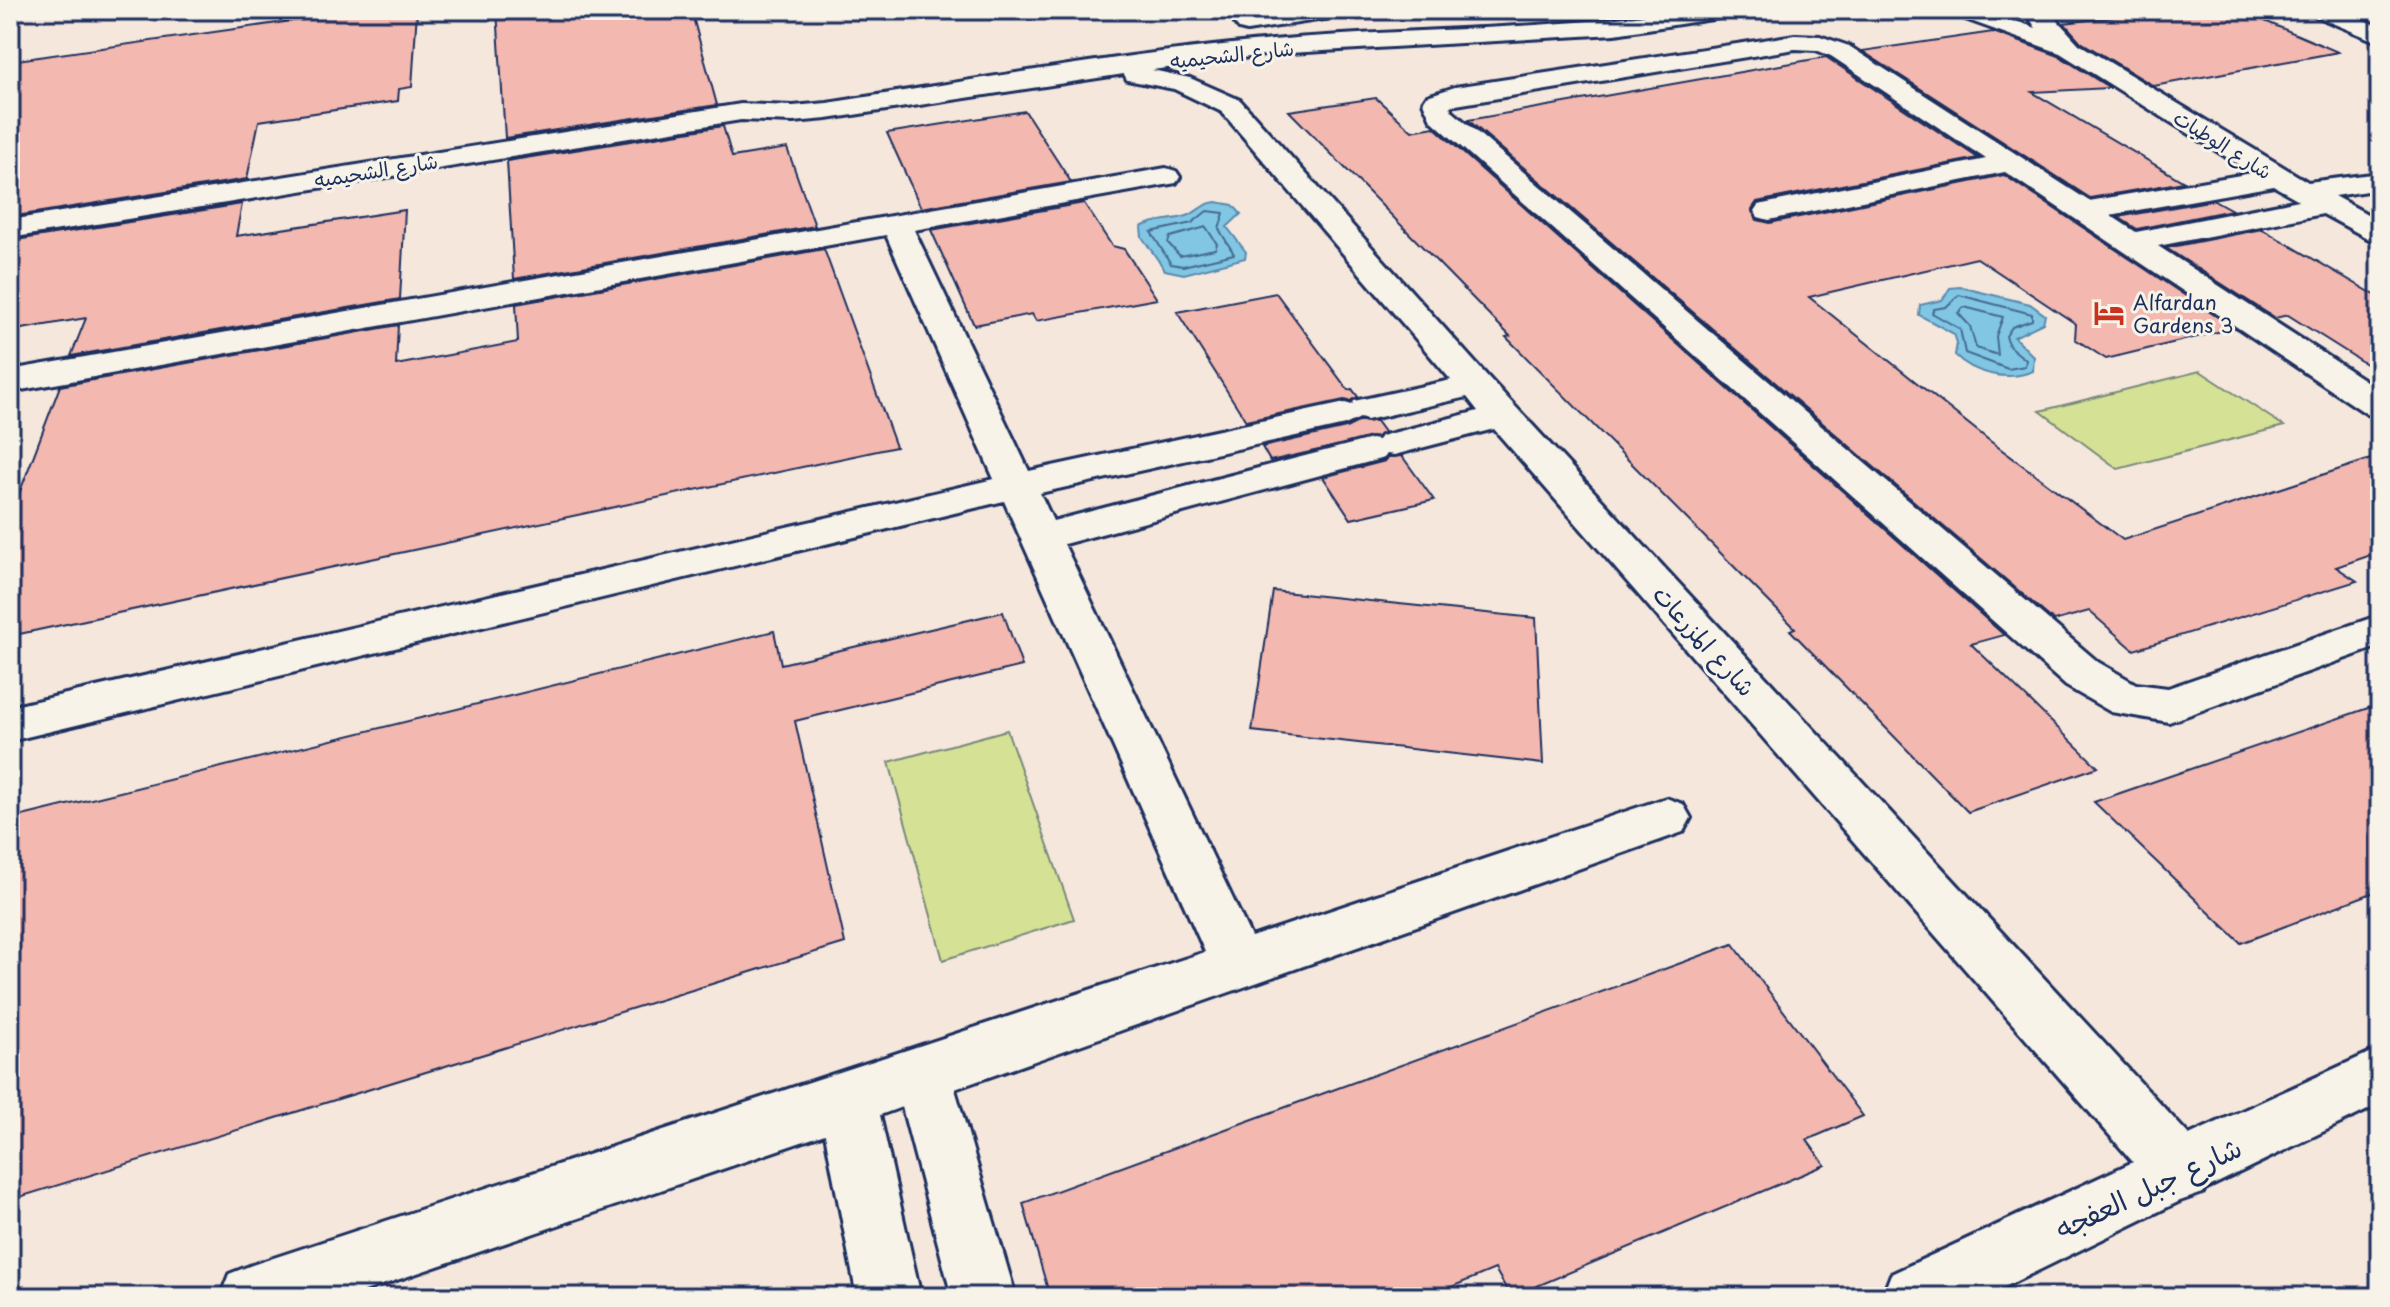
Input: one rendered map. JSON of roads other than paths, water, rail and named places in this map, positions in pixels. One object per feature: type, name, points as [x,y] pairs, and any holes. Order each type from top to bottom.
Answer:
[{"type":"street","name":"شارع الشحيميه","points":[[1229,27],[1337,10]]},
{"type":"street","points":[[1489,10],[1509,22],[1539,32]]},
{"type":"street","name":"شارع الشحيميه","points":[[741,112],[793,114],[827,111],[1087,71],[1272,47],[1615,27],[1725,10]]},
{"type":"street","points":[[1965,10],[1974,10]]},
{"type":"street","name":"شارع الوطيات","points":[[1965,10],[2070,49],[2278,177],[2380,233]]},
{"type":"street","name":"شارع الوطيات","points":[[2036,10],[2045,24],[2070,49]]},
{"type":"street","points":[[2321,10],[2380,36]]},
{"type":"street","name":"شارع الشحيميه","points":[[10,229],[741,112],[796,94],[1167,36]]},
{"type":"street","points":[[2380,406],[1840,51],[1820,43],[1795,42],[1470,93],[1436,102],[1440,114],[2082,674],[2127,700],[2169,705],[2380,630]]},
{"type":"street","points":[[1231,106],[1229,87],[1235,74],[1272,47]]},
{"type":"street","name":"شارع المزرعات","points":[[1087,71],[1147,75],[1181,83],[1231,106],[1489,400],[2182,1172]]},
{"type":"street","points":[[1769,211],[2009,163]]},
{"type":"street","points":[[10,381],[1166,177]]},
{"type":"street","points":[[2084,211],[2278,177]]},
{"type":"street","points":[[2131,242],[2376,181]]},
{"type":"street","points":[[897,226],[1238,966]]},
{"type":"street","points":[[10,724],[1018,486],[1356,411],[1489,400]]},
{"type":"street","points":[[1042,537],[1382,447],[1489,400]]},
{"type":"street","points":[[252,1297],[847,1099],[1666,818]]},
{"type":"street","points":[[922,1073],[984,1297]]},
{"type":"street","name":"شارع جبل العفجه","points":[[1914,1297],[2182,1172],[2380,1075]]},
{"type":"street","points":[[847,1099],[889,1297]]},
{"type":"water","points":[[1206,204],[1233,205],[1241,214],[1227,227],[1246,252],[1245,258],[1184,274],[1165,270],[1142,237],[1141,227],[1187,216]]},
{"type":"water","points":[[1960,287],[2030,304],[2045,315],[2043,323],[2014,337],[2034,357],[2033,371],[2002,376],[1972,367],[1955,355],[1957,343],[1954,334],[1919,315],[1920,305],[1942,300],[1950,288]]},
{"type":"place","name":"Alfardan Gardens 3","points":[[2109,313]]}]
